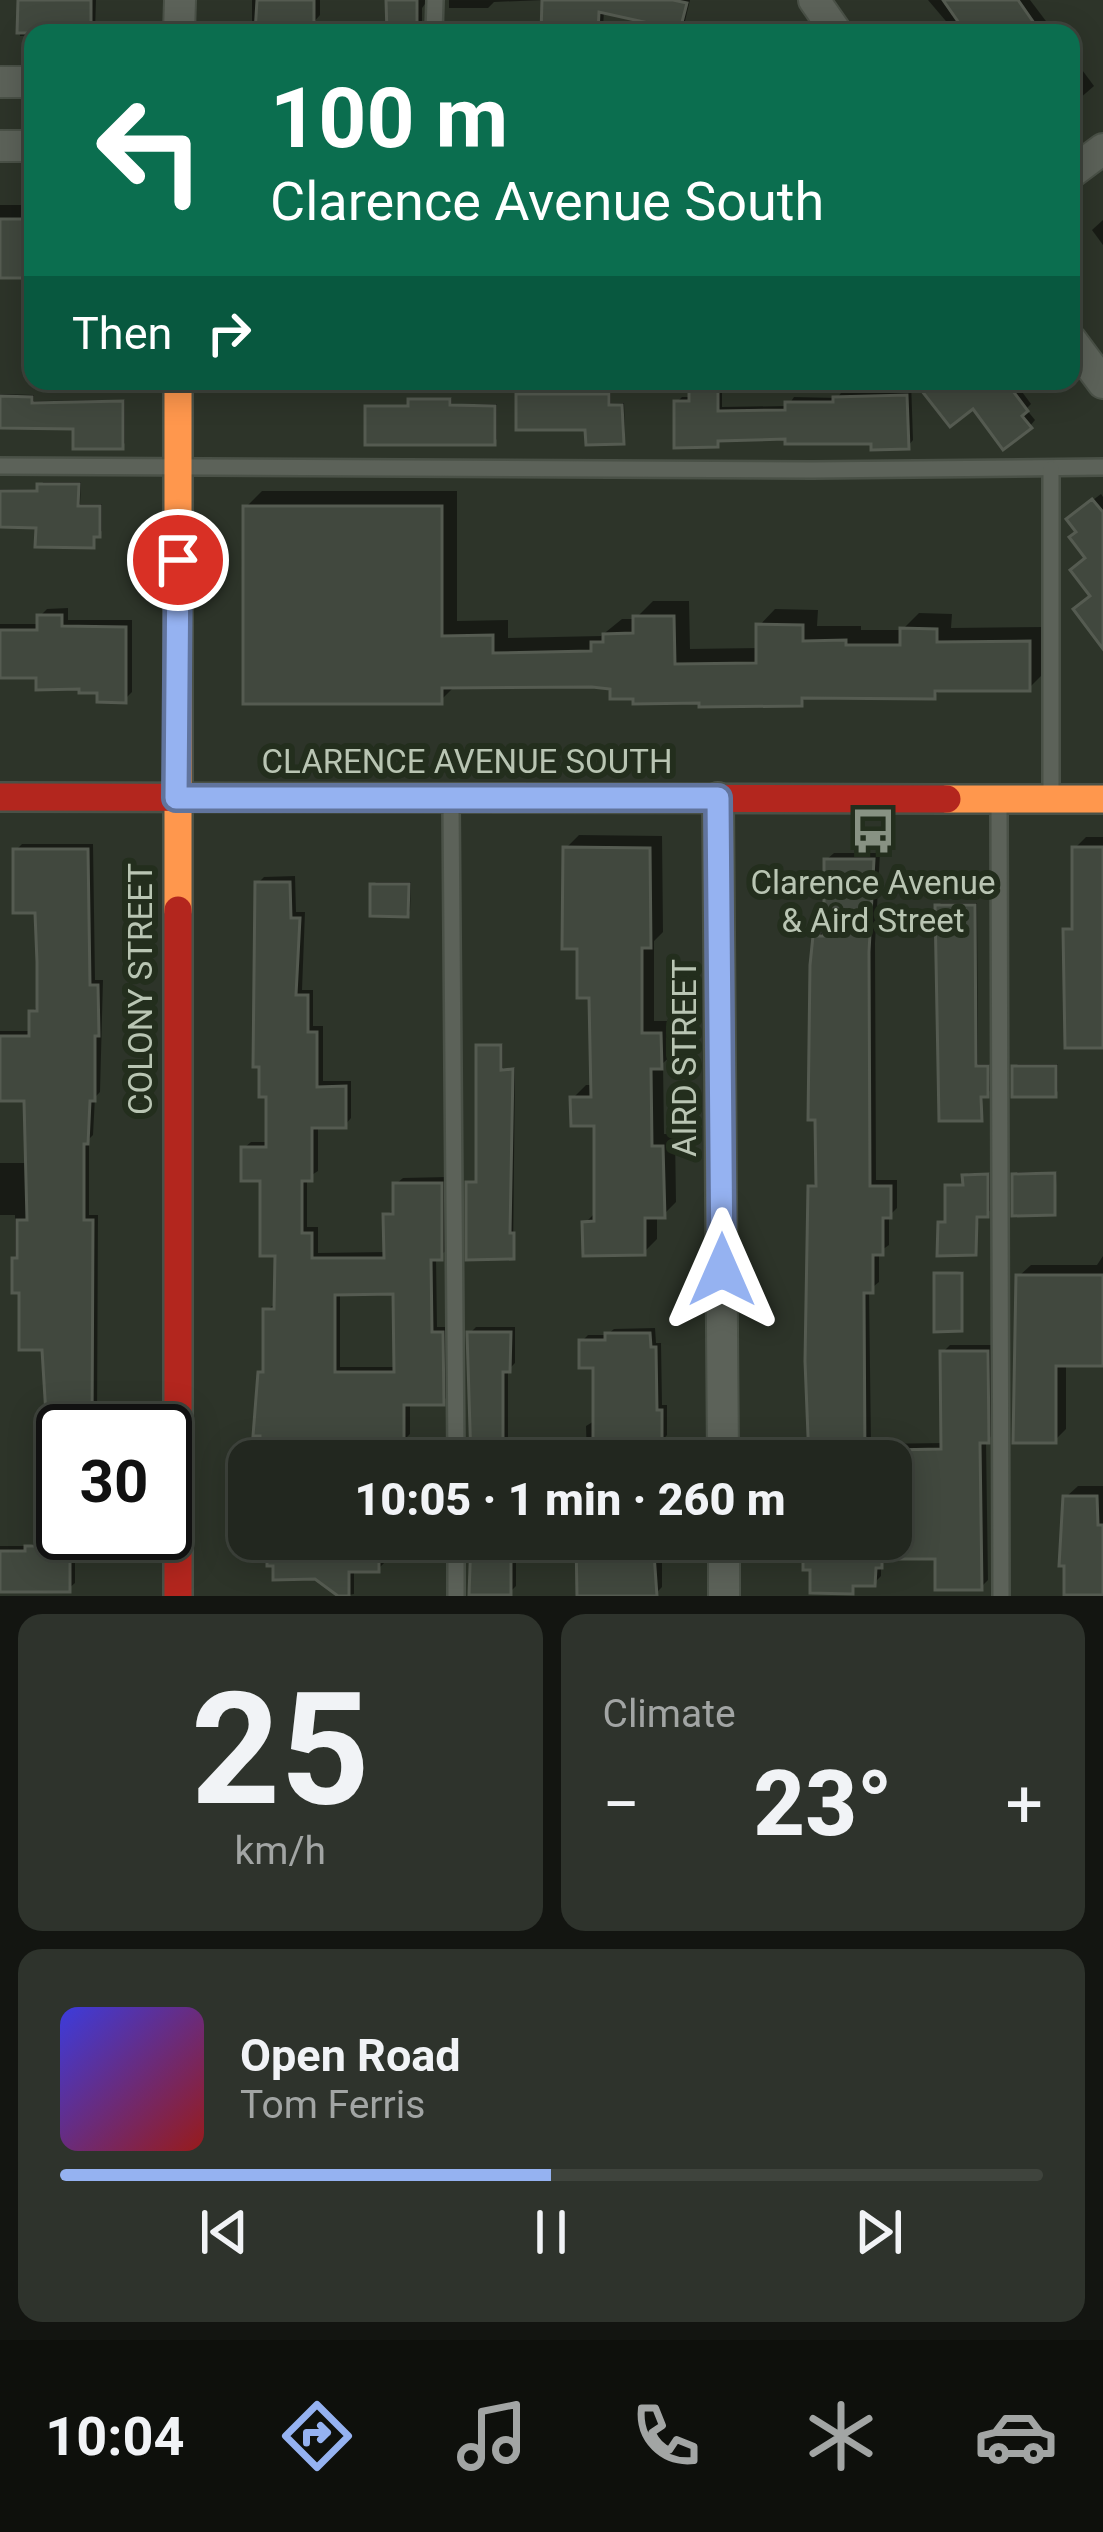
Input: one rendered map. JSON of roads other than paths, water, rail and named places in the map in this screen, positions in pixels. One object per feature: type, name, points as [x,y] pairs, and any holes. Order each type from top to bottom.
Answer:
[{"type":"street","points":[[1080,352],[1103,383]]},
{"type":"street","name":"COLONY STREET","points":[[178,390],[178,1596]]},
{"type":"street","name":"CLARENCE AVENUE SOUTH","points":[[0,797],[1103,799]]},
{"type":"street","name":"AIRD STREET","points":[[718,798],[723,1440]]},
{"type":"street","points":[[724,1560],[724,1596]]},
{"type":"lane","points":[[0,466],[1103,467]]},
{"type":"lane","points":[[1051,469],[1051,798]]},
{"type":"lane","points":[[998,797],[1001,1596]]},
{"type":"lane","points":[[451,798],[456,1440]]},
{"type":"lane","points":[[456,1560],[456,1596]]},
{"type":"place","name":"Clarence Avenue & Aird Street","points":[[873,831]]}]
